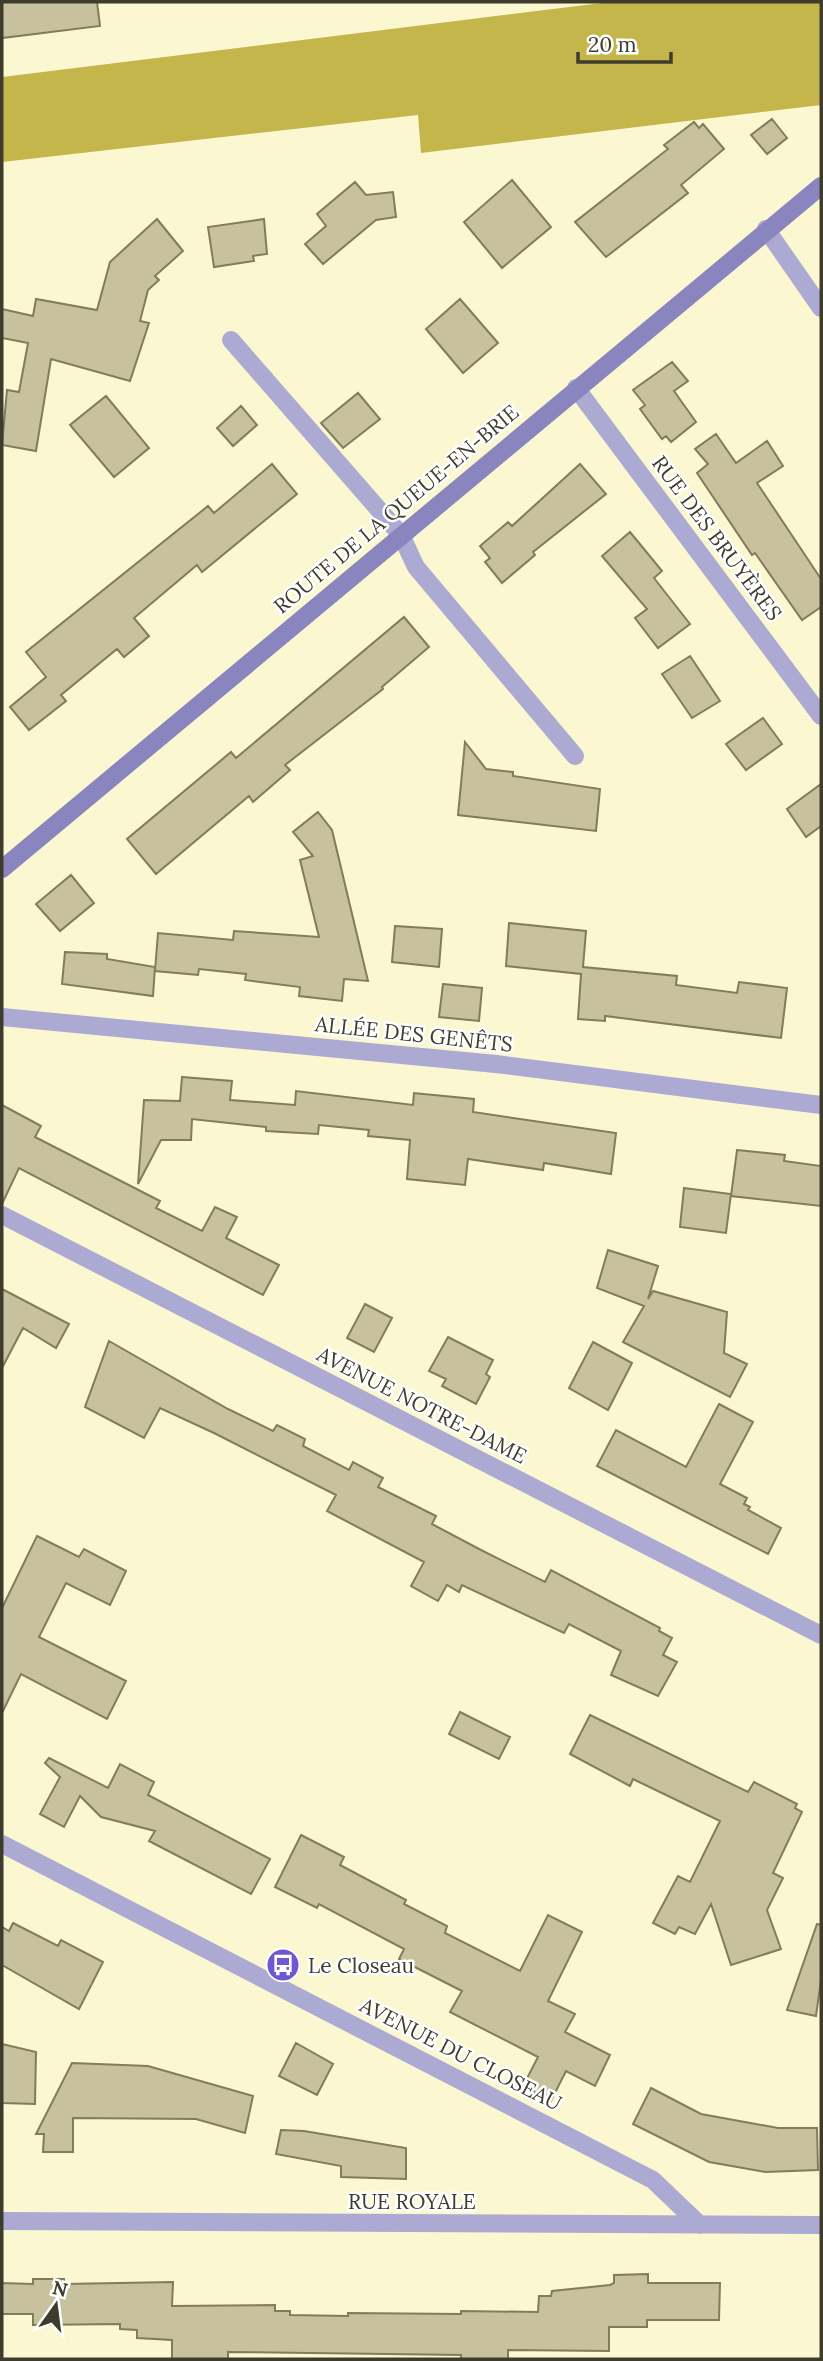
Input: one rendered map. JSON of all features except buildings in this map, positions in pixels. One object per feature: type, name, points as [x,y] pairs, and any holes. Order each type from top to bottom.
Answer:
[{"type":"main road","name":"ROUTE DE LA QUEUE-EN-BRIE","points":[[2,869],[576,387],[821,186]]},
{"type":"street","points":[[766,229],[821,308]]},
{"type":"street","points":[[231,340],[401,535],[416,567],[575,756]]},
{"type":"street","name":"RUE DES BRUYÈRES","points":[[576,387],[821,716]]},
{"type":"street","name":"ALLÉE DES GENÊTS","points":[[2,1017],[496,1064],[821,1105]]},
{"type":"street","name":"AVENUE NOTRE-DAME","points":[[2,1215],[821,1636]]},
{"type":"street","name":"AVENUE DU CLOSEAU","points":[[2,1844],[653,2180],[700,2225]]},
{"type":"street","name":"RUE ROYALE","points":[[2,2221],[821,2225]]},
{"type":"shaded area","points":[[610,2],[821,2],[821,105],[421,153],[418,115],[2,162],[2,77]]},
{"type":"place","name":"Le Closeau","points":[[283,1965]]}]
